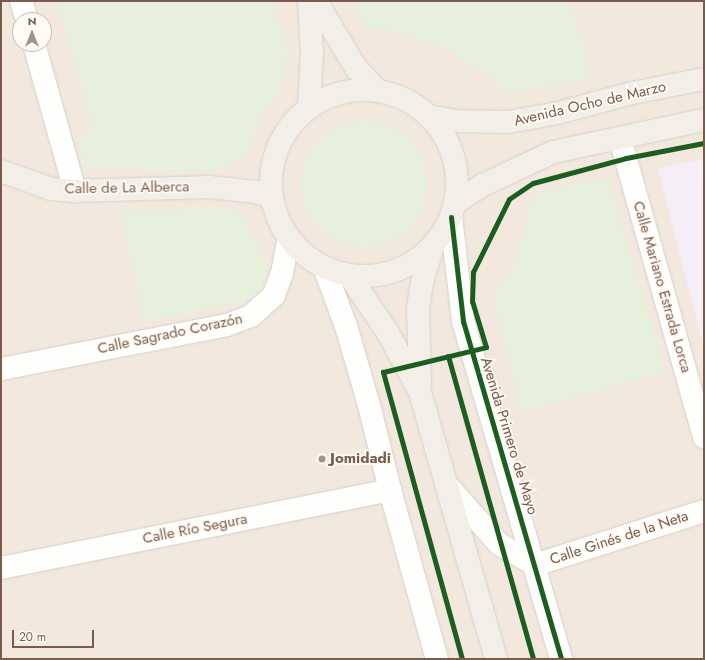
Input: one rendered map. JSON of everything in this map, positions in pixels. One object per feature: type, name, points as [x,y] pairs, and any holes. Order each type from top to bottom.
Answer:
[{"type":"main road","points":[[309,1],[312,52],[309,108]]},
{"type":"main road","points":[[316,1],[356,68],[378,91]]},
{"type":"main road","name":"Avenida Ocho de Marzo","points":[[429,116],[454,121],[508,122],[558,113],[632,93],[704,80]]},
{"type":"main road","points":[[420,392],[418,308],[422,282],[433,246],[453,210],[458,184],[450,147],[429,116],[405,100],[378,91],[354,91],[330,97],[309,108],[286,132],[273,163],[272,198],[275,212],[289,238],[305,255],[324,267],[348,275],[379,275],[409,265],[433,246]]},
{"type":"main road","points":[[453,210],[483,185],[531,161],[553,152],[704,120]]},
{"type":"main road","name":"Calle de La Alberca","points":[[209,187],[248,177],[273,163]]},
{"type":"main road","name":"Calle de La Alberca","points":[[1,171],[51,189],[75,191],[209,187],[256,192],[272,198]]},
{"type":"main road","points":[[348,275],[388,333],[420,392],[496,659]]},
{"type":"street","points":[[21,1],[24,12]]},
{"type":"street","points":[[36,52],[75,191]]},
{"type":"street","name":"Calle Mariano Estrada Lorca","points":[[620,138],[704,437]]},
{"type":"street","name":"Avenida Primero de Mayo","points":[[453,210],[463,321],[535,565],[561,659]]},
{"type":"street","name":"Calle Sagrado Corazón","points":[[1,369],[227,325],[251,316],[274,295],[282,273],[289,238]]},
{"type":"street","points":[[324,267],[346,326],[369,405],[390,490],[437,659]]},
{"type":"street","name":"Calle Ginés de la Neta","points":[[446,484],[499,544],[535,565],[704,510]]},
{"type":"street","name":"Calle Río Segura","points":[[1,568],[390,490]]},
{"type":"shaded area","points":[[1,1],[704,1],[704,659],[1,659]]},
{"type":"shaded area","points":[[704,159],[704,349],[658,168]]},
{"type":"green space","points":[[57,1],[272,1],[288,50],[281,89],[261,117],[245,157],[211,172],[87,167],[76,140],[93,129]]},
{"type":"green space","points":[[356,1],[570,1],[592,77],[504,95],[494,79],[442,47],[383,29],[364,29]]},
{"type":"green space","points":[[364,121],[376,122],[388,126],[399,132],[412,144],[422,160],[426,172],[426,196],[422,208],[416,219],[404,232],[388,242],[376,246],[364,247],[352,246],[340,242],[329,236],[316,224],[306,208],[302,196],[301,184],[302,172],[306,160],[312,149],[324,136],[340,126],[352,122]]},
{"type":"green space","points":[[607,178],[666,371],[522,412],[493,297],[513,266],[525,231],[529,205],[538,192]]},
{"type":"green space","points":[[224,208],[240,212],[268,270],[259,298],[144,322],[120,211]]},
{"type":"cycle path","points":[[462,659],[383,372],[486,347],[472,301],[473,272],[509,199],[533,183],[626,158],[704,143]]},
{"type":"cycle path","points":[[451,217],[463,321],[561,659]]},
{"type":"cycle path","points":[[448,356],[533,659]]},
{"type":"place","name":"Jomidadi","points":[[322,459]]}]
